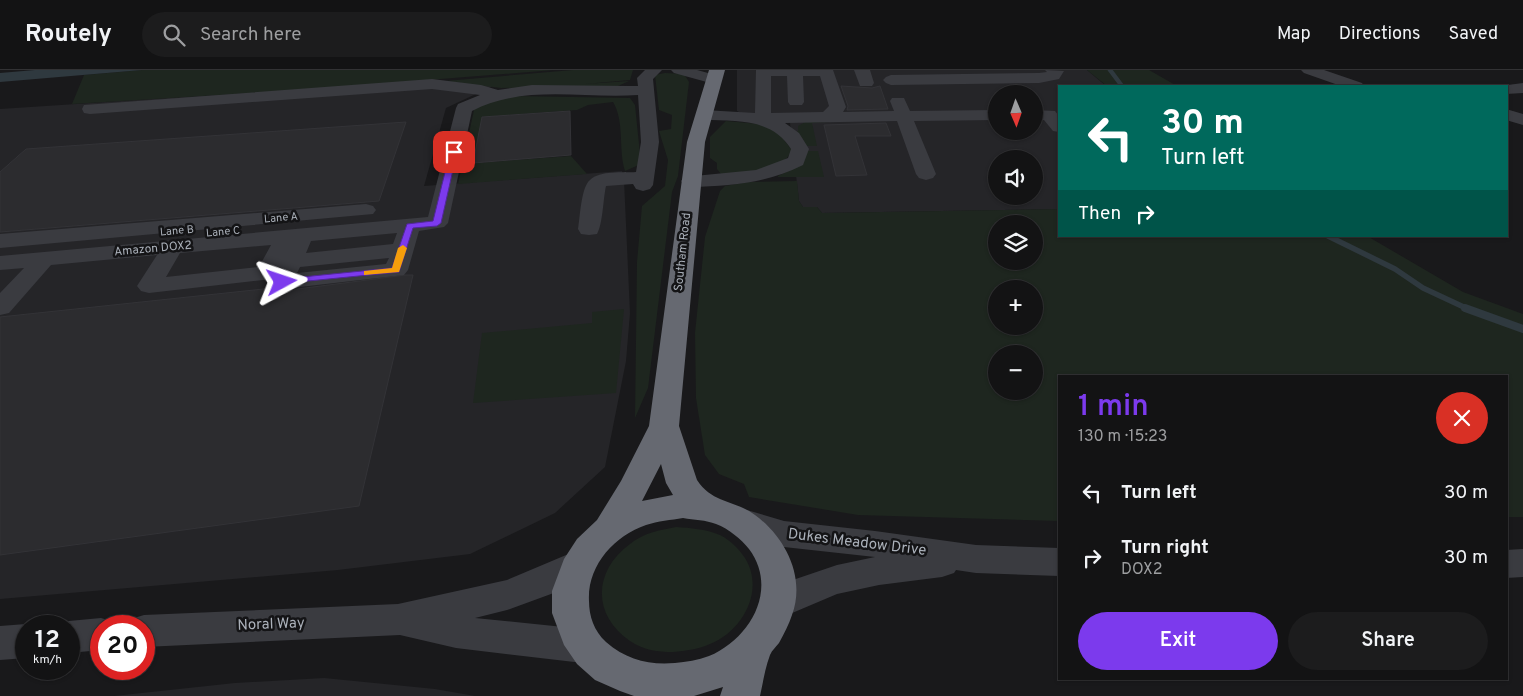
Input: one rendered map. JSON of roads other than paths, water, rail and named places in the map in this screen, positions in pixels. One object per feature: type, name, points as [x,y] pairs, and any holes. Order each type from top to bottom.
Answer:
[{"type":"highway","name":"Southam Road","points":[[609,529],[635,485],[664,426],[696,142],[716,75]]},
{"type":"highway","name":"Southam Road","points":[[664,426],[682,483],[690,495],[708,509]]},
{"type":"highway","points":[[683,506],[708,509],[740,521],[759,537],[773,556],[780,579],[778,604],[769,627],[753,648],[728,666],[698,678],[643,687],[605,666],[583,646],[570,620],[569,592],[578,564],[591,545],[609,529],[632,517],[657,509],[683,506]]},
{"type":"highway","points":[[740,696],[753,648]]},
{"type":"street","points":[[589,229],[592,201],[597,183],[604,180],[644,181],[650,142],[645,78],[654,70]]},
{"type":"street","name":"Southam Road","points":[[678,70],[716,75]]},
{"type":"street","points":[[763,118],[763,71],[826,70],[838,107],[821,116],[795,122],[789,126],[787,131]]},
{"type":"street","points":[[926,174],[903,115],[893,75],[1039,78],[1054,76],[1056,71],[1053,70]]},
{"type":"street","points":[[1309,70],[1353,85]]},
{"type":"street","points":[[795,71],[796,102]]},
{"type":"street","points":[[90,109],[432,84],[443,90],[481,90],[496,94]]},
{"type":"street","points":[[1508,89],[1523,88]]},
{"type":"street","points":[[163,263],[403,242],[437,223],[464,108],[476,100],[516,91],[605,92],[646,90]]},
{"type":"street","points":[[704,115],[763,118],[988,115]]},
{"type":"street","points":[[1043,115],[1049,115],[1058,126]]},
{"type":"street","points":[[1508,115],[1523,120]]},
{"type":"street","points":[[691,181],[742,179],[778,171],[796,161],[800,149],[794,137],[763,118]]},
{"type":"street","name":"Lane A","points":[[0,241],[396,208],[419,209],[442,204]]},
{"type":"street","name":"Lane B","points":[[0,246],[426,211],[442,204]]},
{"type":"street","name":"Lane C","points":[[0,251],[428,214],[442,204]]},
{"type":"street","name":"Amazon DOX2","points":[[0,263],[16,285],[163,263],[403,242]]},
{"type":"street","points":[[0,268],[16,285]]},
{"type":"street","points":[[0,274],[16,285]]},
{"type":"street","name":"Dukes Meadow Drive","points":[[740,521],[784,534],[875,544],[976,559],[1058,562]]},
{"type":"street","name":"Dukes Meadow Drive","points":[[778,604],[792,595],[836,580],[884,570],[976,559]]},
{"type":"street","points":[[1508,564],[1523,563]]},
{"type":"street","name":"Noral Way","points":[[155,631],[398,620],[507,595],[538,584],[578,564]]},
{"type":"street","name":"Noral Way","points":[[398,620],[456,632],[583,646]]},
{"type":"street","points":[[0,643],[15,641]]},
{"type":"waterway","points":[[1110,70],[1121,85]]},
{"type":"waterway","points":[[1330,237],[1395,269],[1423,288],[1468,309]]},
{"type":"waterway","points":[[1465,308],[1523,329]]}]
